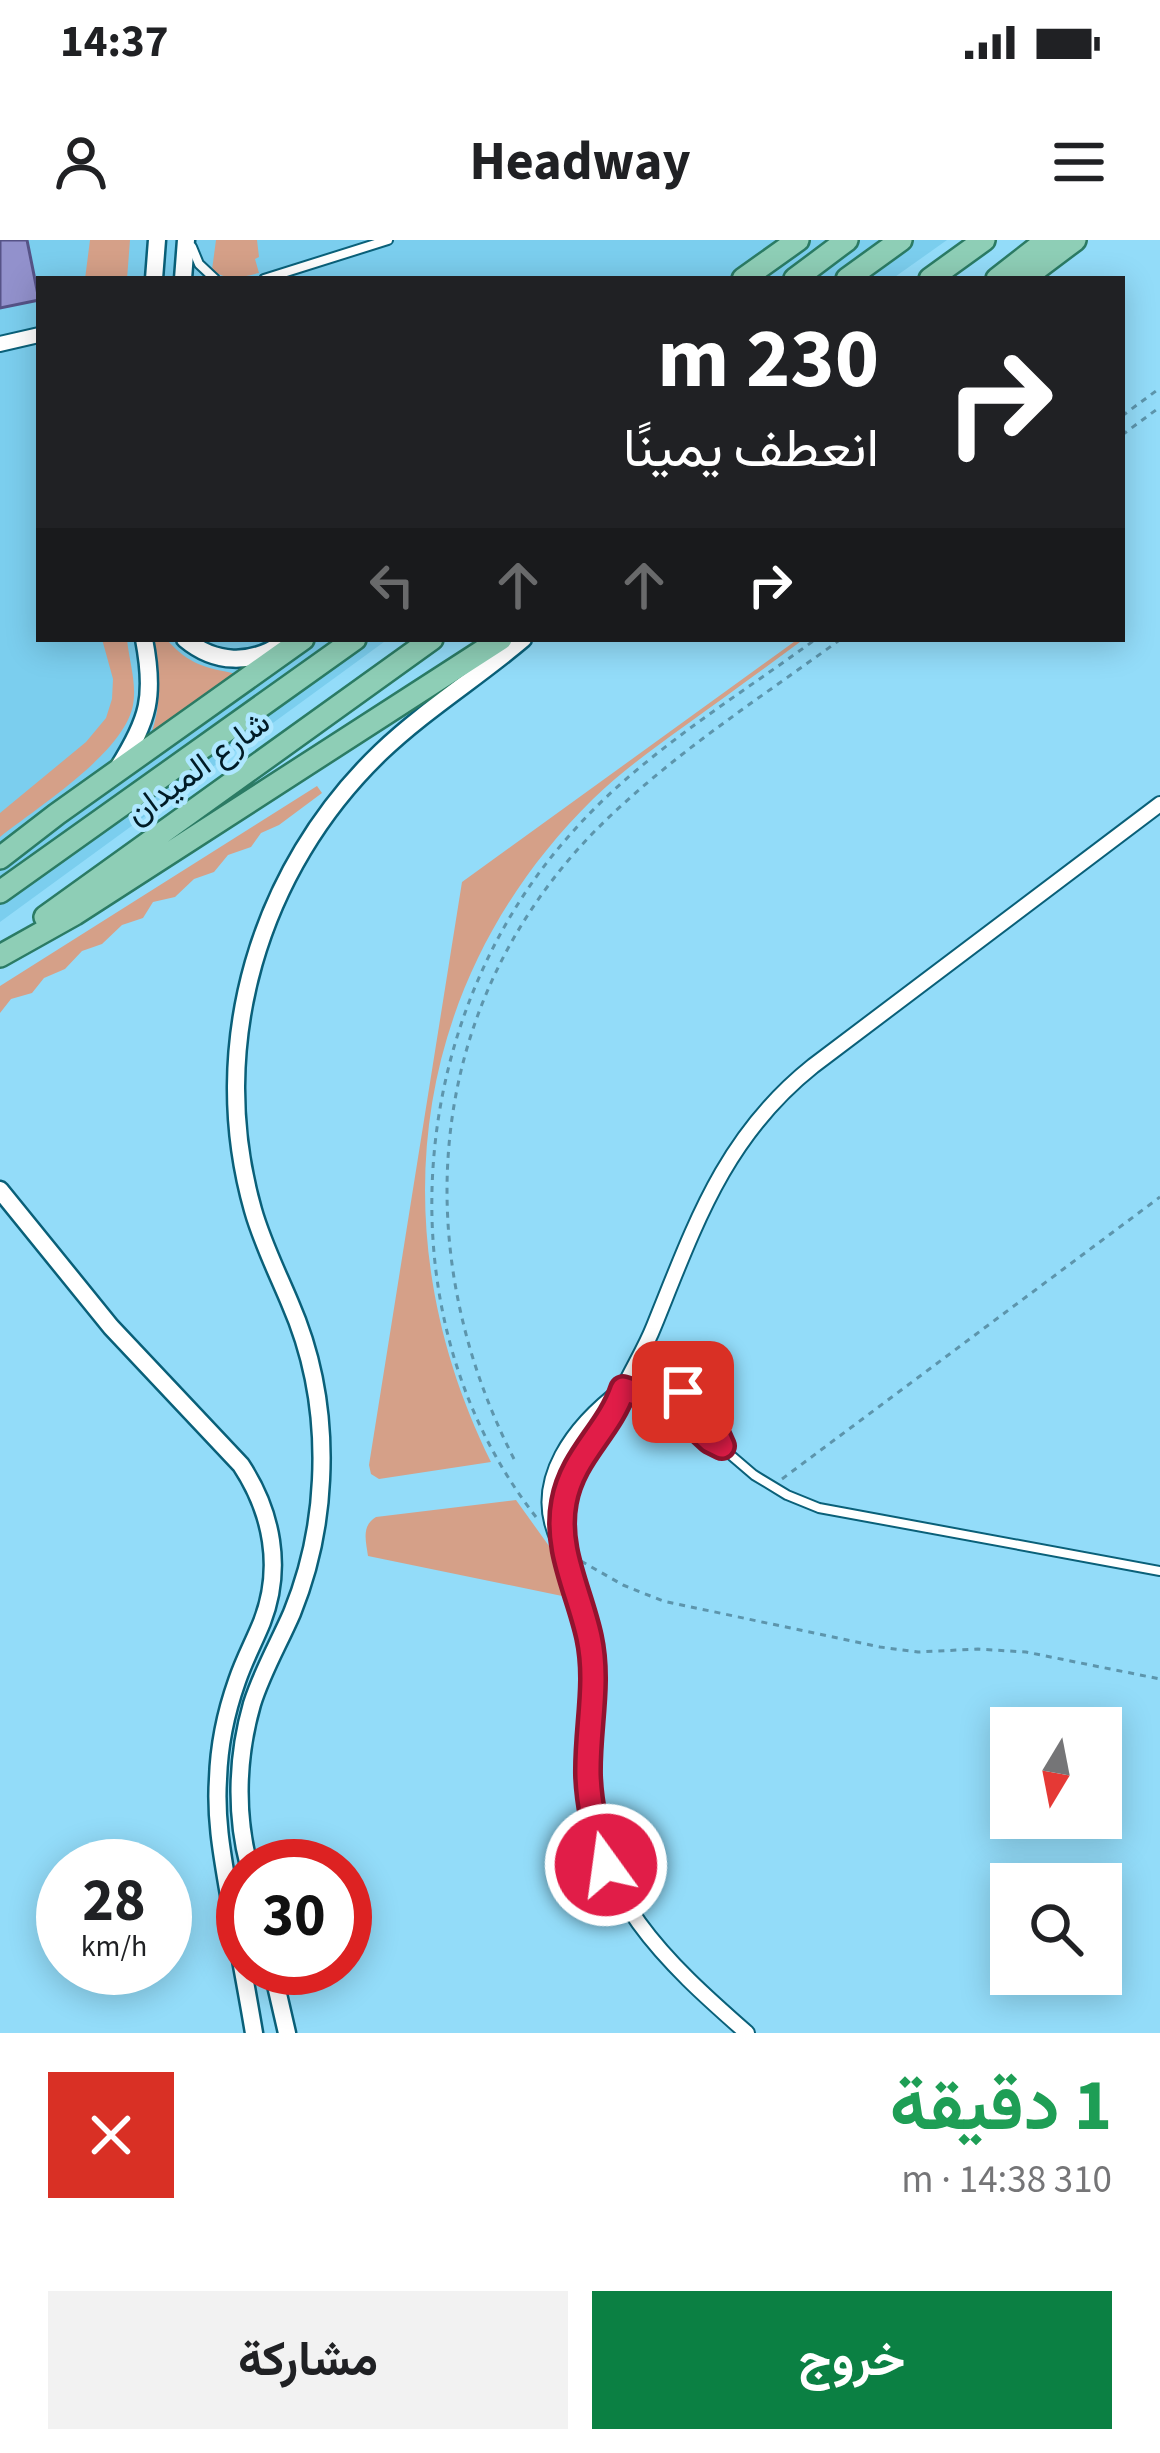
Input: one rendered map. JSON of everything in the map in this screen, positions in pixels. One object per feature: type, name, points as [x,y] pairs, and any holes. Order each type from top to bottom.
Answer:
[{"type":"main road","points":[[747,276],[798,240]]},
{"type":"main road","points":[[798,276],[848,240]]},
{"type":"main road","points":[[851,276],[901,240]]},
{"type":"main road","points":[[934,276],[983,240]]},
{"type":"main road","points":[[1002,276],[1047,240]]},
{"type":"main road","points":[[1027,276],[1075,240]]},
{"type":"main road","points":[[0,858],[299,642]]},
{"type":"main road","name":"شارع الميدان","points":[[0,892],[352,642]]},
{"type":"main road","name":"شارع الميدان","points":[[0,952],[428,642]]},
{"type":"main road","points":[[0,952],[75,914],[496,642]]},
{"type":"street","points":[[153,276],[157,240]]},
{"type":"street","points":[[183,276],[188,240]]},
{"type":"street","points":[[1,344],[36,336]]},
{"type":"street","points":[[115,774],[148,712],[151,683],[144,642]]},
{"type":"street","points":[[190,642],[211,655],[232,659],[264,654],[284,642]]},
{"type":"street","points":[[244,1839],[240,1812],[243,1746],[260,1682],[309,1561],[322,1456],[308,1353],[260,1234],[240,1151],[236,1075],[245,995],[278,895],[328,811],[404,731],[519,642]]},
{"type":"street","points":[[747,2033],[653,1944],[626,1906],[606,1865],[593,1821],[588,1775],[592,1656],[563,1549],[568,1484],[581,1455],[613,1415],[710,1194],[740,1140],[773,1100],[1160,804]]},
{"type":"street","points":[[0,1190],[111,1327],[230,1451],[251,1480],[266,1514],[272,1586],[229,1706],[217,1803],[221,1852],[254,2033]]},
{"type":"street","points":[[278,1995],[286,2033]]},
{"type":"lane","points":[[188,240],[199,263],[212,276]]},
{"type":"lane","points":[[274,276],[388,240]]},
{"type":"lane","points":[[649,1338],[722,1446]]},
{"type":"lane","points":[[623,1389],[671,1404],[754,1475],[802,1502],[1160,1571]]},
{"type":"path","points":[[1125,414],[1160,388]]},
{"type":"path","points":[[1125,433],[1160,407]]},
{"type":"path","points":[[538,1520],[497,1456],[470,1399],[450,1339],[437,1275],[431,1208],[433,1157],[443,1083],[458,1028],[496,939],[532,881],[570,834],[635,771],[812,642]]},
{"type":"path","points":[[514,1459],[485,1398],[463,1332],[448,1240],[451,1122],[481,1009],[535,905],[591,836],[668,765],[837,642]]},
{"type":"path","points":[[771,1487],[1160,1197]]},
{"type":"path","points":[[563,1549],[622,1586],[684,1606],[905,1652],[1026,1652],[1160,1678]]},
{"type":"shaded area","points":[[0,240],[947,240],[896,276],[36,276],[36,642],[384,642],[0,922]]},
{"type":"shaded area","points":[[90,240],[130,240],[127,276],[85,276]]},
{"type":"shaded area","points":[[216,240],[257,240],[259,273],[225,276],[212,270]]},
{"type":"shaded area","points":[[103,642],[127,642],[133,705],[114,742],[78,777],[0,837],[0,813],[86,742],[106,718],[113,679]]},
{"type":"shaded area","points":[[152,642],[169,642],[198,664],[237,674],[150,737],[157,712]]},
{"type":"shaded area","points":[[800,642],[650,751],[593,799],[531,870],[484,947],[450,1028],[431,1113],[425,1199],[433,1287],[455,1375],[491,1462],[379,1479],[371,1474],[369,1465],[462,882]]},
{"type":"shaded area","points":[[317,786],[322,793],[261,833],[251,847],[228,855],[214,872],[194,879],[175,897],[153,902],[143,918],[122,925],[102,944],[82,951],[65,969],[44,978],[32,993],[11,999],[0,1013],[0,986]]},
{"type":"shaded area","points":[[516,1500],[549,1546],[567,1597],[368,1556],[366,1529],[376,1517]]},
{"type":"building","points":[[0,240],[27,240],[36,301],[0,308]]},
{"type":"route","points":[[606,1865],[593,1821],[588,1775],[592,1656],[563,1549],[564,1500],[574,1468],[613,1415],[623,1389],[671,1404],[722,1446],[714,1428],[683,1392]]}]
